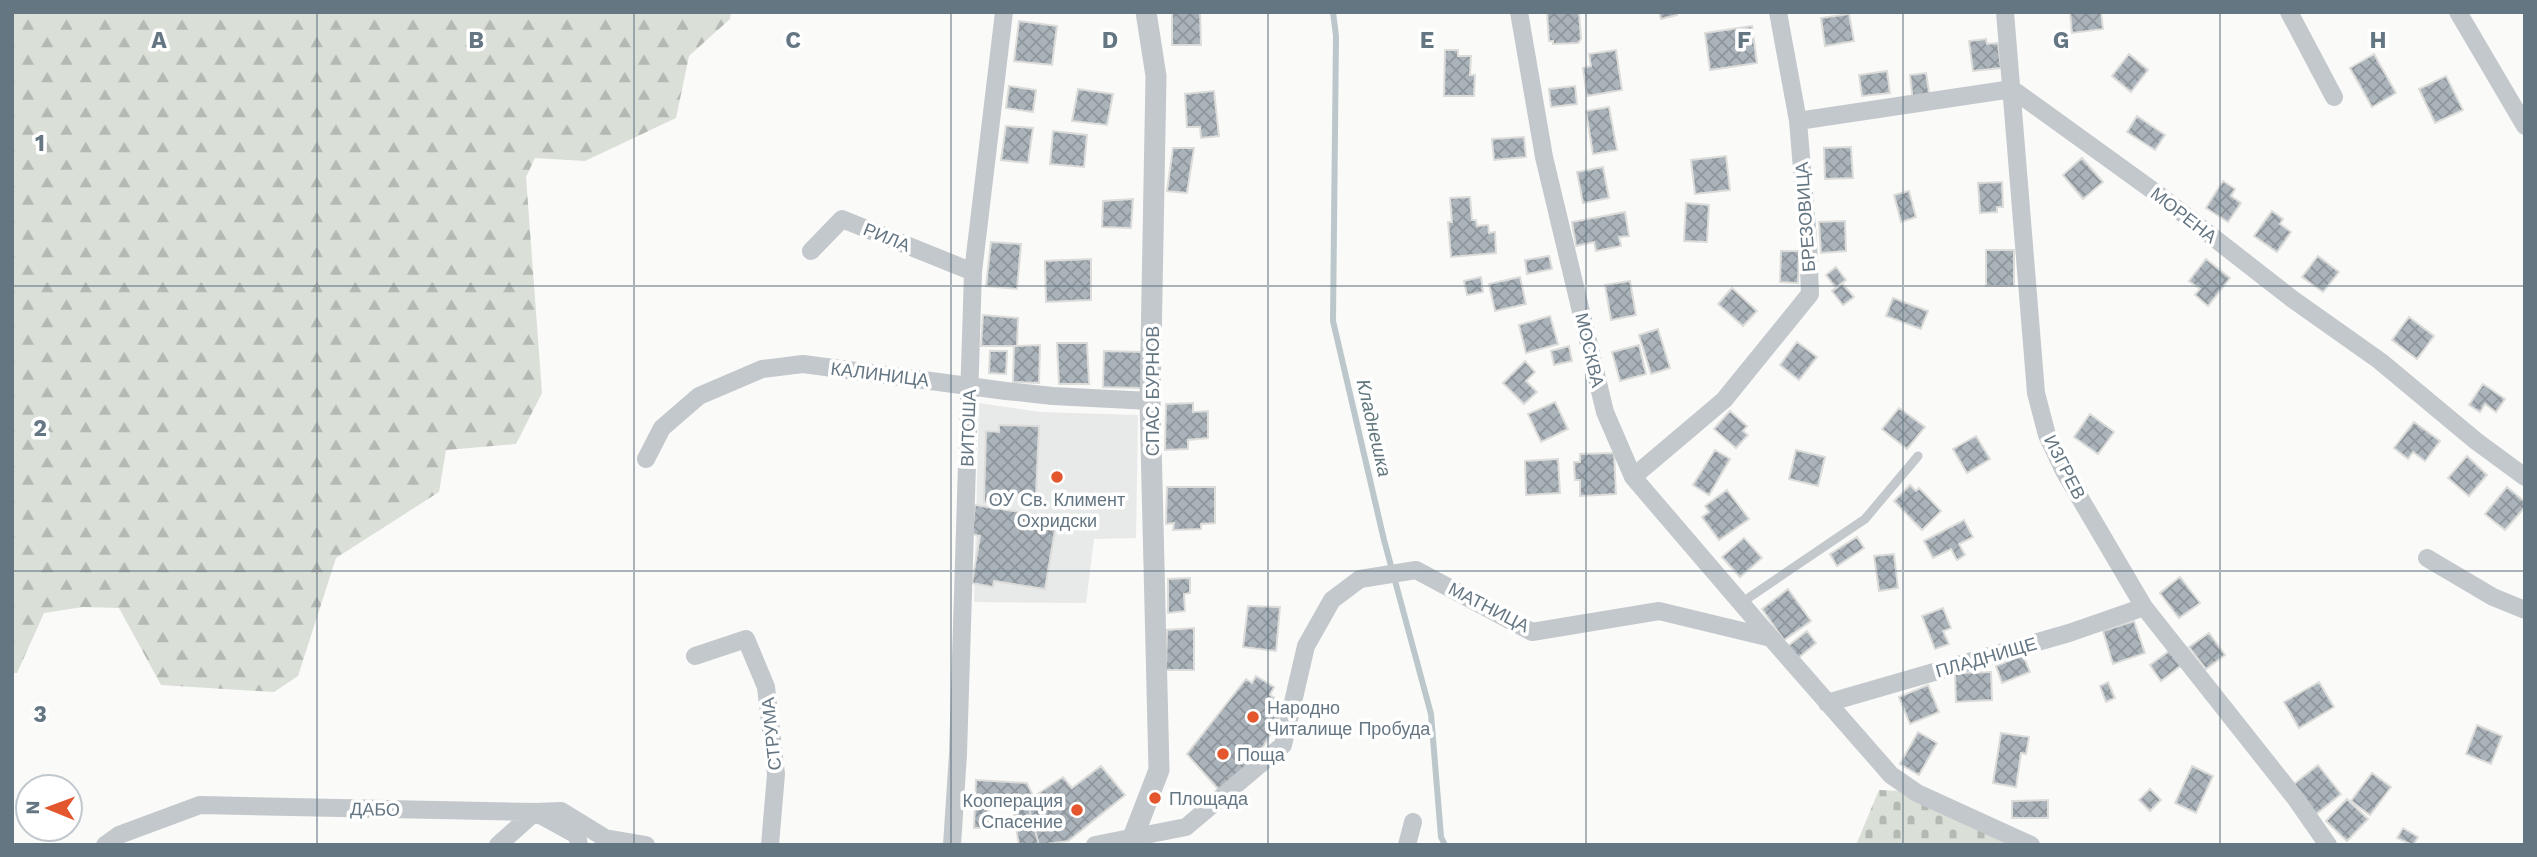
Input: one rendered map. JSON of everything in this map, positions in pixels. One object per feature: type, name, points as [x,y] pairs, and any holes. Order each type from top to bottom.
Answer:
[{"type":"street","name":"ВИТОША","points":[[952,845],[958,754],[973,272],[1004,12]]},
{"type":"street","name":"СПАС БУРНОВ","points":[[1131,841],[1160,770],[1150,401],[1156,76],[1146,12]]},
{"type":"street","name":"МОСКВА","points":[[1519,12],[1544,157],[1605,412],[1633,477],[1771,638]]},
{"type":"street","name":"БРЕЗОВИЦА","points":[[1633,477],[1724,400],[1810,294],[1798,121],[1778,12]]},
{"type":"street","name":"ИЗГРЕВ","points":[[2005,12],[2039,403],[2047,435],[2064,471],[2144,607],[2296,799],[2328,845]]},
{"type":"street","points":[[2289,12],[2334,97]]},
{"type":"street","points":[[2458,12],[2525,126]]},
{"type":"street","points":[[1798,121],[2012,89]]},
{"type":"street","name":"МОРЕНА","points":[[2012,89],[2159,195],[2291,298],[2380,361],[2476,441],[2525,477]]},
{"type":"street","name":"РИЛА","points":[[811,251],[842,219],[973,272]]},
{"type":"street","name":"КАЛИНИЦА","points":[[646,459],[662,428],[699,396],[762,369],[803,364],[1053,396],[1150,401]]},
{"type":"street","points":[[2427,558],[2493,597],[2525,610]]},
{"type":"street","name":"МАТНИЦА","points":[[1095,845],[1131,841],[1186,827],[1283,744],[1306,646],[1332,600],[1360,579],[1416,570],[1532,632],[1659,611],[1771,638]]},
{"type":"street","name":"ПЛАДНИЩЕ","points":[[1827,703],[2068,633],[2144,607]]},
{"type":"street","points":[[1771,638],[1891,775],[1917,793],[2031,845]]},
{"type":"street","name":"СТРУМА","points":[[695,656],[746,639],[766,687],[776,774],[769,845]]},
{"type":"street","name":"ДАБО","points":[[105,845],[119,835],[200,805],[535,813],[561,811],[605,838],[646,845]]},
{"type":"street","points":[[498,845],[535,813],[578,835],[579,845]]},
{"type":"street","points":[[1407,845],[1413,822]]},
{"type":"lane","points":[[1741,603],[1865,519],[1918,456]]},
{"type":"shaded area","name":"ОУ Св. Климент Охридски","points":[[979,403],[1040,412],[1138,415],[1136,538],[1094,539],[1086,603],[974,602]]},
{"type":"green space","points":[[12,12],[731,12],[730,19],[689,56],[676,118],[585,161],[535,158],[526,177],[542,393],[516,444],[446,450],[439,492],[336,558],[298,676],[274,692],[161,685],[119,608],[83,607],[44,613],[17,673],[12,673]]},
{"type":"green space","points":[[1879,790],[1902,791],[2027,845],[1856,845]]},
{"type":"building","points":[[1172,12],[1200,12],[1201,45],[1172,45]]},
{"type":"building","points":[[1547,12],[1579,12],[1581,39],[1578,43],[1553,44],[1553,41],[1549,41]]},
{"type":"building","points":[[1659,12],[1676,12],[1677,15],[1661,19]]},
{"type":"building","points":[[2070,12],[2101,12],[2103,29],[2072,33]]},
{"type":"building","points":[[1849,14],[1854,41],[1825,46],[1821,18]]},
{"type":"building","points":[[1019,21],[1057,26],[1052,65],[1014,61]]},
{"type":"building","points":[[1752,26],[1757,63],[1710,70],[1705,33]]},
{"type":"building","points":[[1986,39],[1987,44],[1998,43],[2001,68],[1973,71],[1969,41]]},
{"type":"building","points":[[1445,50],[1458,50],[1458,56],[1471,56],[1470,75],[1475,75],[1474,96],[1444,96]]},
{"type":"building","points":[[1616,50],[1622,90],[1587,96],[1583,68],[1591,66],[1589,54]]},
{"type":"building","points":[[2129,54],[2148,70],[2131,92],[2112,76]]},
{"type":"building","points":[[2374,54],[2396,93],[2372,107],[2350,68]]},
{"type":"building","points":[[1887,71],[1890,93],[1862,96],[1859,75]]},
{"type":"building","points":[[1926,73],[1930,98],[1913,101],[1910,75]]},
{"type":"building","points":[[2446,76],[2463,110],[2435,123],[2419,89]]},
{"type":"building","points":[[1009,86],[1036,90],[1033,112],[1006,108]]},
{"type":"building","points":[[1575,86],[1577,104],[1551,107],[1549,89]]},
{"type":"building","points":[[1078,89],[1113,94],[1107,125],[1072,121]]},
{"type":"building","points":[[1214,91],[1219,136],[1201,138],[1200,127],[1187,127],[1185,94]]},
{"type":"building","points":[[1609,107],[1617,150],[1593,154],[1586,111]]},
{"type":"building","points":[[2137,116],[2165,135],[2155,150],[2127,132]]},
{"type":"building","points":[[1006,126],[1033,128],[1028,163],[1001,160]]},
{"type":"building","points":[[1053,131],[1087,135],[1084,167],[1050,164]]},
{"type":"building","points":[[1524,137],[1526,157],[1494,160],[1492,139]]},
{"type":"building","points":[[1851,147],[1853,178],[1825,179],[1824,148]]},
{"type":"building","points":[[1173,148],[1194,148],[1187,193],[1167,191]]},
{"type":"building","points":[[1726,156],[1730,190],[1695,194],[1691,160]]},
{"type":"building","points":[[2082,158],[2103,182],[2083,199],[2063,175]]},
{"type":"building","points":[[1603,167],[1609,198],[1583,203],[1577,172]]},
{"type":"building","points":[[2223,181],[2235,189],[2231,196],[2241,203],[2228,222],[2206,208]]},
{"type":"building","points":[[2002,182],[2003,207],[1997,207],[1997,212],[1980,213],[1978,183]]},
{"type":"building","points":[[1909,191],[1916,217],[1901,222],[1894,195]]},
{"type":"building","points":[[1470,197],[1472,220],[1476,220],[1477,226],[1488,225],[1489,233],[1495,232],[1496,253],[1451,257],[1448,222],[1452,222],[1450,198]]},
{"type":"building","points":[[1133,199],[1131,228],[1102,227],[1103,201]]},
{"type":"building","points":[[1686,203],[1709,205],[1707,242],[1684,241]]},
{"type":"building","points":[[2272,211],[2283,219],[2280,224],[2291,232],[2277,252],[2254,236]]},
{"type":"building","points":[[1625,212],[1629,236],[1619,237],[1621,246],[1596,251],[1594,242],[1576,246],[1572,222]]},
{"type":"building","points":[[1845,221],[1846,251],[1821,253],[1819,222]]},
{"type":"building","points":[[991,242],[1021,244],[1017,289],[986,286]]},
{"type":"building","points":[[1986,250],[2014,250],[2014,286],[1986,286]]},
{"type":"building","points":[[1781,251],[1799,251],[1798,283],[1780,282]]},
{"type":"building","points":[[1549,256],[1552,269],[1527,274],[1525,260]]},
{"type":"building","points":[[2318,256],[2339,272],[2323,292],[2302,277]]},
{"type":"building","points":[[1091,259],[1091,300],[1046,302],[1045,261]]},
{"type":"building","points":[[2206,259],[2230,278],[2208,306],[2195,295],[2200,289],[2189,281]]},
{"type":"building","points":[[1836,267],[1846,280],[1836,288],[1826,275]]},
{"type":"building","points":[[1481,277],[1483,292],[1467,295],[1464,281]]},
{"type":"building","points":[[1520,277],[1526,304],[1495,311],[1489,284]]},
{"type":"building","points":[[1630,281],[1636,315],[1611,320],[1605,285]]},
{"type":"building","points":[[1842,283],[1854,297],[1843,305],[1832,291]]},
{"type":"building","points":[[1732,288],[1757,311],[1743,326],[1718,304]]},
{"type":"building","points":[[1893,298],[1928,311],[1921,329],[1886,316]]},
{"type":"building","points":[[983,315],[1018,318],[1017,346],[981,346]]},
{"type":"building","points":[[1550,316],[1558,344],[1526,353],[1519,325]]},
{"type":"building","points":[[2409,317],[2434,336],[2417,359],[2392,340]]},
{"type":"building","points":[[1658,329],[1670,368],[1651,374],[1639,335]]},
{"type":"building","points":[[1797,342],[1817,357],[1799,380],[1780,365]]},
{"type":"building","points":[[1057,343],[1087,343],[1089,384],[1059,384]]},
{"type":"building","points":[[1040,345],[1039,383],[1013,382],[1014,346]]},
{"type":"building","points":[[1639,345],[1646,374],[1620,381],[1612,352]]},
{"type":"building","points":[[1569,346],[1572,361],[1554,365],[1551,351]]},
{"type":"building","points":[[990,351],[1007,351],[1006,374],[989,373]]},
{"type":"building","points":[[1104,351],[1143,352],[1142,388],[1103,387]]},
{"type":"building","points":[[1525,361],[1535,372],[1526,381],[1537,392],[1524,404],[1503,383]]},
{"type":"building","points":[[2483,384],[2505,399],[2496,412],[2485,404],[2480,412],[2469,405]]},
{"type":"building","points":[[1555,402],[1568,429],[1541,442],[1528,414]]},
{"type":"building","points":[[1193,403],[1193,412],[1208,411],[1208,438],[1188,440],[1188,449],[1165,450],[1166,404]]},
{"type":"building","points":[[1899,408],[1925,427],[1907,449],[1882,429]]},
{"type":"building","points":[[1730,411],[1747,426],[1743,431],[1748,435],[1736,448],[1714,429]]},
{"type":"building","points":[[2090,414],[2114,432],[2098,454],[2074,437]]},
{"type":"building","points":[[2414,422],[2440,441],[2425,461],[2413,452],[2408,459],[2394,448]]},
{"type":"building","points":[[999,425],[1039,426],[1036,495],[1010,494],[1009,503],[984,502],[986,431],[999,432]]},
{"type":"building","points":[[1976,436],[1990,459],[1967,473],[1953,449]]},
{"type":"building","points":[[1715,450],[1730,459],[1709,495],[1693,485]]},
{"type":"building","points":[[1796,450],[1825,457],[1818,486],[1789,479]]},
{"type":"building","points":[[1614,453],[1616,494],[1580,496],[1580,480],[1575,480],[1574,462],[1580,462],[1580,454]]},
{"type":"building","points":[[2467,456],[2487,475],[2469,496],[2448,478]]},
{"type":"building","points":[[1558,459],[1560,493],[1526,495],[1525,461]]},
{"type":"building","points":[[1910,485],[1916,491],[1919,488],[1941,511],[1922,530],[1894,501]]},
{"type":"building","points":[[1167,487],[1215,487],[1215,523],[1201,524],[1201,529],[1173,530],[1174,523],[1166,524]]},
{"type":"building","points":[[2507,487],[2525,502],[2525,507],[2505,530],[2485,514]]},
{"type":"building","points":[[1727,490],[1749,519],[1719,540],[1702,517],[1709,512],[1705,506]]},
{"type":"building","points":[[975,505],[1057,518],[1045,589],[994,581],[993,587],[972,583],[980,536],[972,534]]},
{"type":"building","points":[[1964,520],[1973,537],[1959,544],[1965,555],[1957,560],[1951,549],[1933,558],[1924,541]]},
{"type":"building","points":[[1857,537],[1864,548],[1837,566],[1830,554]]},
{"type":"building","points":[[1744,538],[1762,558],[1740,577],[1722,557]]},
{"type":"building","points":[[1894,554],[1898,588],[1879,591],[1874,556]]},
{"type":"building","points":[[2180,577],[2200,603],[2179,618],[2160,593]]},
{"type":"building","points":[[1190,578],[1190,593],[1184,594],[1185,611],[1168,613],[1168,579]]},
{"type":"building","points":[[1788,589],[1811,621],[1784,640],[1762,609]]},
{"type":"building","points":[[1248,606],[1280,607],[1276,651],[1243,647]]},
{"type":"building","points":[[1943,608],[1951,628],[1943,631],[1949,644],[1935,649],[1922,616]]},
{"type":"building","points":[[2134,621],[2145,653],[2113,664],[2103,631]]},
{"type":"building","points":[[1194,628],[1194,670],[1166,670],[1167,630]]},
{"type":"building","points":[[1807,631],[1816,643],[1797,659],[1787,647]]},
{"type":"building","points":[[2209,633],[2225,655],[2206,669],[2189,647]]},
{"type":"building","points":[[2172,649],[2183,664],[2161,681],[2150,665]]},
{"type":"building","points":[[2023,655],[2030,672],[2002,683],[1996,666]]},
{"type":"building","points":[[1991,672],[1992,700],[1956,702],[1955,673]]},
{"type":"building","points":[[1256,676],[1274,687],[1270,695],[1287,706],[1257,757],[1219,790],[1187,754],[1246,679],[1252,683]]},
{"type":"building","points":[[2108,682],[2115,698],[2106,702],[2100,686]]},
{"type":"building","points":[[2319,682],[2334,707],[2299,728],[2284,702]]},
{"type":"building","points":[[1928,685],[1939,712],[1910,724],[1899,697]]},
{"type":"building","points":[[2477,725],[2502,736],[2491,764],[2466,754]]},
{"type":"building","points":[[1918,732],[1937,743],[1919,775],[1900,764]]},
{"type":"building","points":[[2001,733],[2029,737],[2026,754],[2021,753],[2016,787],[1993,783]]},
{"type":"building","points":[[2318,765],[2341,794],[2316,814],[2293,785]]},
{"type":"building","points":[[1101,766],[1125,795],[1068,841],[1039,845],[1027,801],[1063,777],[1072,788]]},
{"type":"building","points":[[2192,766],[2213,776],[2196,813],[2175,803]]},
{"type":"building","points":[[2372,773],[2391,787],[2370,815],[2351,801]]},
{"type":"building","points":[[976,780],[1027,783],[1033,796],[1027,801],[989,798],[988,828],[974,828]]},
{"type":"building","points":[[2150,789],[2161,800],[2150,811],[2139,800]]},
{"type":"building","points":[[2347,799],[2368,819],[2347,841],[2326,821]]},
{"type":"building","points":[[2048,800],[2048,818],[2012,818],[2012,801]]},
{"type":"building","points":[[1027,801],[1039,845],[1019,845],[1012,805]]},
{"type":"building","points":[[2403,828],[2418,837],[2413,845],[2397,838]]},
{"type":"waterway","name":"Кладнешка","points":[[1333,12],[1336,36],[1333,321],[1384,540],[1431,714],[1441,837],[1445,845]]},
{"type":"place","name":"ОУ Св. Климент Охридски","points":[[1057,477]]},
{"type":"place","name":"Народно Читалище Пробуда","points":[[1253,717]]},
{"type":"place","name":"Поща","points":[[1223,754]]},
{"type":"place","name":"Площада","points":[[1155,798]]},
{"type":"place","name":"Кооперация Спасение","points":[[1077,810]]}]
